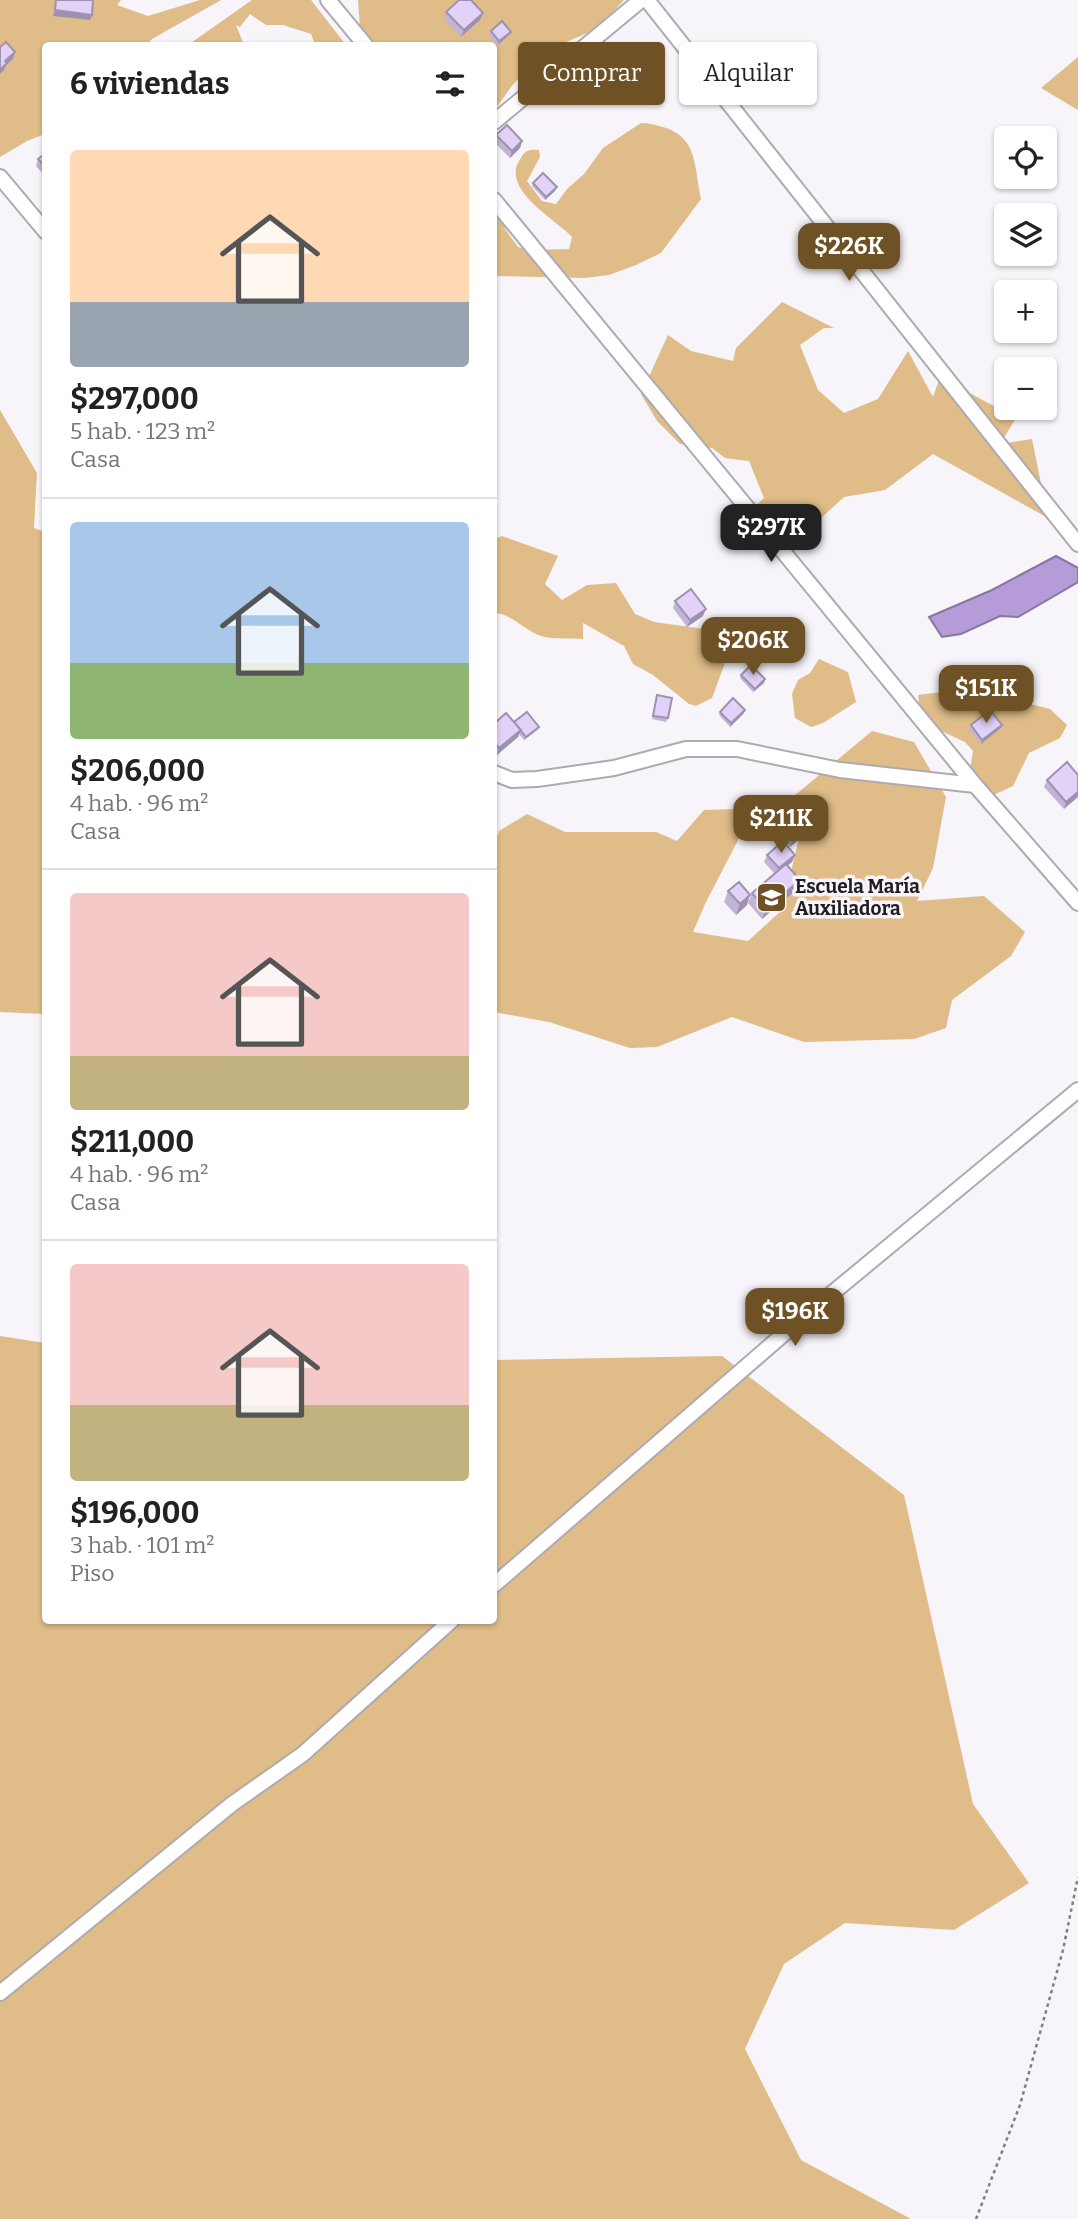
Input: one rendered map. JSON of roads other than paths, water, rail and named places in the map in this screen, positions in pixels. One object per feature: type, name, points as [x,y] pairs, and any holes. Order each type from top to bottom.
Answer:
[{"type":"street","points":[[328,0],[363,42]]},
{"type":"street","points":[[497,120],[641,0]]},
{"type":"street","points":[[647,0],[1078,544]]},
{"type":"street","points":[[0,177],[42,227]]},
{"type":"street","points":[[497,204],[975,785],[1078,903]]},
{"type":"street","points":[[497,774],[512,780],[537,779],[614,768],[686,749],[737,749],[841,770],[975,785]]},
{"type":"street","points":[[497,1582],[801,1319],[1078,1090]]},
{"type":"street","points":[[0,1993],[232,1804],[303,1754],[448,1624]]},
{"type":"place","name":"Escuela María Auxiliadora","points":[[772,897]]}]
